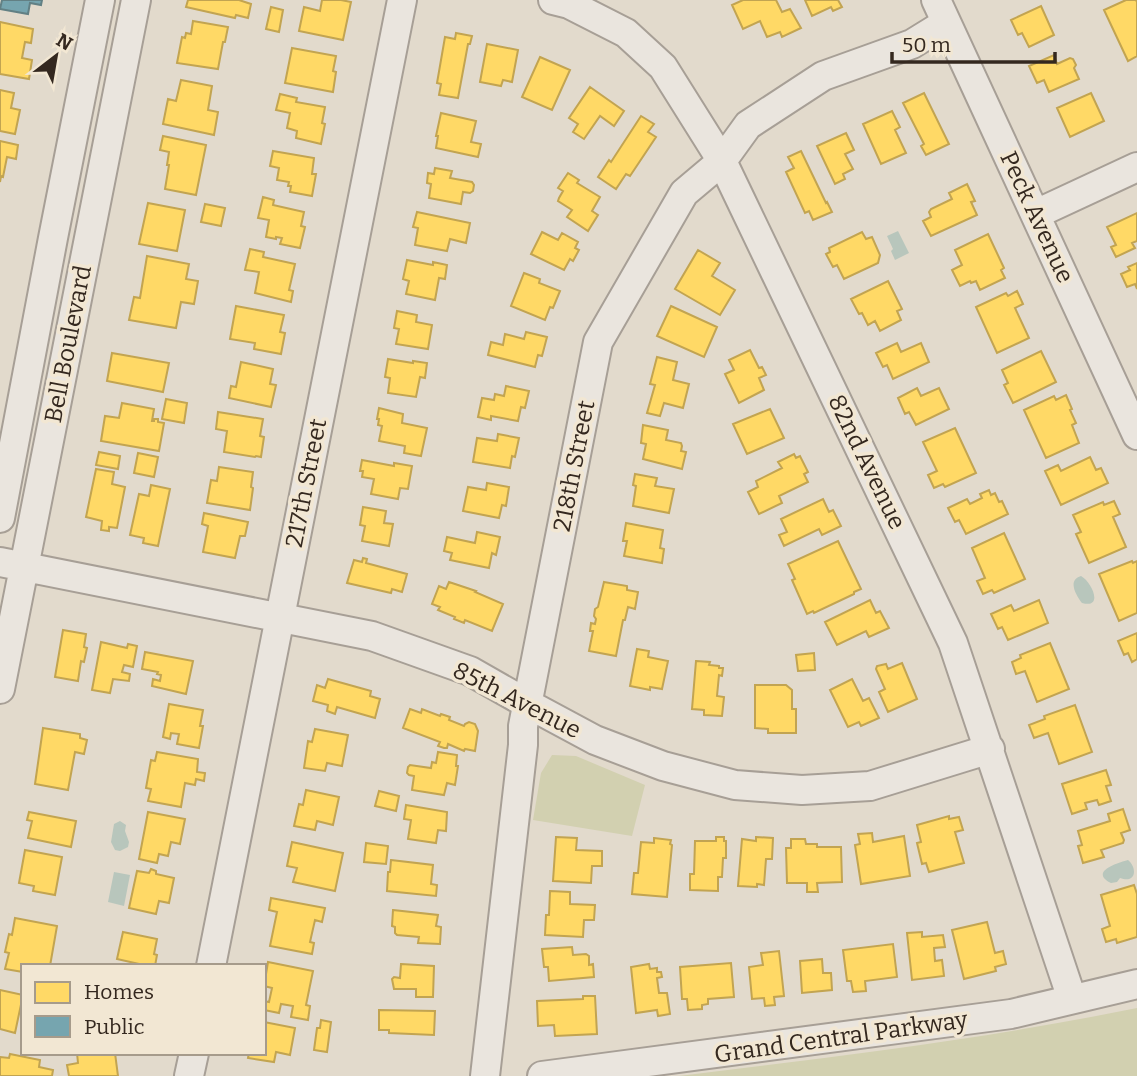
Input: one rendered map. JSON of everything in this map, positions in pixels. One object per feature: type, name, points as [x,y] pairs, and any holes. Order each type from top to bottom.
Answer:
[{"type":"street","name":"Bell Boulevard","points":[[0,518],[100,0]]},
{"type":"street","name":"Bell Boulevard","points":[[0,688],[12,565],[136,0]]},
{"type":"street","name":"217th Street","points":[[211,964],[402,0]]},
{"type":"street","name":"82nd Avenue","points":[[553,0],[569,4],[626,33],[663,67],[722,161],[953,643],[1072,999]]},
{"type":"street","name":"218th Street","points":[[485,1076],[523,726],[598,342],[684,193],[722,161],[748,125],[823,76],[912,44],[941,11]]},
{"type":"street","name":"Peck Avenue","points":[[941,11],[1137,435]]},
{"type":"street","points":[[1036,214],[1137,167]]},
{"type":"street","name":"85th Avenue","points":[[12,565],[372,636],[470,671],[595,740],[663,766],[735,785],[803,790],[870,786],[990,749]]},
{"type":"street","name":"Grand Central Parkway","points":[[542,1076],[1011,1014],[1137,984]]},
{"type":"street","points":[[189,1076],[194,1055]]},
{"type":"shaded area","points":[[898,231],[909,253],[895,260],[887,236]]},
{"type":"shaded area","points":[[1081,576],[1094,594],[1093,602],[1089,604],[1082,603],[1074,588],[1074,581]]},
{"type":"shaded area","points":[[552,755],[576,756],[645,785],[632,836],[533,820],[541,773]]},
{"type":"shaded area","points":[[120,821],[126,825],[129,842],[128,847],[120,851],[115,850],[111,842],[114,824]]},
{"type":"shaded area","points":[[1128,860],[1134,870],[1130,879],[1120,878],[1111,883],[1105,879],[1103,875],[1107,869]]},
{"type":"shaded area","points":[[114,872],[130,875],[124,906],[108,902]]},
{"type":"shaded area","points":[[1137,1008],[1137,1076],[679,1076],[966,1038]]},
{"type":"building: Homes","points":[[188,0],[239,0],[251,4],[248,18],[236,15],[235,18],[186,7]]},
{"type":"building: Homes","points":[[322,0],[351,2],[343,40],[299,31],[304,7],[320,11]]},
{"type":"building: Homes","points":[[743,0],[776,0],[782,12],[790,9],[801,28],[782,37],[780,32],[767,37],[760,21],[743,29],[732,5]]},
{"type":"building: Homes","points":[[805,0],[838,0],[842,7],[833,11],[831,7],[812,16]]},
{"type":"building: Homes","points":[[1126,0],[1137,2],[1137,56],[1128,61],[1104,10]]},
{"type":"building: Homes","points":[[1041,6],[1054,35],[1029,47],[1022,33],[1018,35],[1011,20]]},
{"type":"building: Homes","points":[[271,7],[283,10],[279,32],[266,29]]},
{"type":"building: Homes","points":[[193,21],[228,27],[218,69],[177,63],[182,37],[185,38],[186,33],[191,34]]},
{"type":"building: Homes","points":[[0,22],[33,29],[31,43],[25,42],[22,58],[32,60],[29,79],[0,74]]},
{"type":"building: Homes","points":[[456,33],[472,36],[468,44],[458,98],[439,95],[441,84],[437,83],[445,37],[455,39]]},
{"type":"building: Homes","points":[[487,44],[518,50],[512,82],[503,80],[501,86],[480,82]]},
{"type":"building: Homes","points":[[292,48],[336,56],[333,92],[285,83]]},
{"type":"building: Homes","points":[[1054,55],[1057,64],[1073,59],[1079,79],[1049,92],[1044,80],[1037,83],[1029,66]]},
{"type":"building: Homes","points":[[540,57],[570,70],[552,110],[522,97]]},
{"type":"building: Homes","points":[[181,80],[212,86],[208,110],[218,112],[214,135],[163,124],[168,99],[176,101]]},
{"type":"building: Homes","points":[[590,87],[624,111],[614,126],[600,116],[584,139],[573,132],[578,124],[569,118]]},
{"type":"building: Homes","points":[[0,90],[14,93],[11,108],[20,110],[15,134],[0,131]]},
{"type":"building: Homes","points":[[924,93],[949,144],[926,155],[921,146],[924,144],[903,103]]},
{"type":"building: Homes","points":[[1091,93],[1104,121],[1070,137],[1057,108]]},
{"type":"building: Homes","points":[[280,94],[297,98],[296,102],[325,107],[321,144],[296,138],[297,131],[287,128],[290,113],[276,110]]},
{"type":"building: Homes","points":[[892,111],[900,127],[895,130],[906,153],[881,164],[863,124]]},
{"type":"building: Homes","points":[[441,113],[476,121],[471,142],[481,144],[478,157],[436,148]]},
{"type":"building: Homes","points":[[641,116],[654,124],[648,132],[656,137],[630,176],[626,174],[616,189],[598,177]]},
{"type":"building: Homes","points":[[846,133],[854,150],[845,154],[853,169],[843,174],[845,179],[835,184],[817,146]]},
{"type":"building: Homes","points":[[163,136],[206,145],[196,195],[165,189],[169,152],[160,150]]},
{"type":"building: Homes","points":[[0,141],[18,145],[16,159],[7,157],[0,182]]},
{"type":"building: Homes","points":[[273,151],[314,158],[312,174],[316,174],[312,196],[290,192],[289,182],[277,180],[279,168],[270,166]]},
{"type":"building: Homes","points":[[801,151],[832,212],[813,220],[809,211],[805,213],[786,172],[794,168],[788,157]]},
{"type":"building: Homes","points":[[435,168],[452,171],[450,178],[472,182],[473,191],[463,192],[461,204],[429,198],[431,184],[427,183],[428,173],[434,174]]},
{"type":"building: Homes","points":[[568,173],[579,180],[577,183],[600,197],[592,211],[598,215],[588,231],[567,217],[572,210],[558,201],[563,191],[558,188]]},
{"type":"building: Homes","points":[[967,184],[975,201],[971,202],[977,215],[931,236],[923,221],[931,217],[931,209],[952,199],[949,193]]},
{"type":"building: Homes","points":[[263,197],[274,200],[273,205],[304,212],[301,226],[305,227],[300,248],[280,244],[282,238],[266,237],[269,220],[258,218]]},
{"type":"building: Homes","points":[[148,203],[185,210],[177,251],[139,244]]},
{"type":"building: Homes","points":[[205,204],[225,208],[221,226],[201,222]]},
{"type":"building: Homes","points":[[417,212],[470,223],[466,243],[450,239],[447,251],[415,245],[418,228],[413,227]]},
{"type":"building: Homes","points":[[1137,213],[1137,241],[1132,243],[1135,248],[1116,257],[1111,247],[1116,245],[1107,227]]},
{"type":"building: Homes","points":[[542,232],[558,240],[562,233],[578,242],[575,248],[579,250],[564,270],[531,254]]},
{"type":"building: Homes","points":[[862,232],[866,239],[872,237],[880,255],[878,263],[844,279],[837,265],[833,267],[826,254],[830,252],[829,248]]},
{"type":"building: Homes","points":[[988,234],[1004,268],[1001,270],[1005,278],[980,290],[976,281],[960,286],[952,270],[962,265],[955,250]]},
{"type":"building: Homes","points":[[250,249],[264,252],[263,257],[295,264],[289,290],[293,291],[291,302],[255,293],[259,272],[245,270]]},
{"type":"building: Homes","points":[[698,250],[720,263],[712,276],[735,290],[720,315],[675,289]]},
{"type":"building: Homes","points":[[147,256],[189,264],[186,279],[198,281],[194,304],[181,302],[176,328],[129,320],[134,297],[140,298]]},
{"type":"building: Homes","points":[[407,260],[447,265],[445,279],[439,278],[435,300],[406,294],[409,281],[403,279]]},
{"type":"building: Homes","points":[[1137,263],[1137,289],[1135,284],[1127,287],[1121,274]]},
{"type":"building: Homes","points":[[524,273],[540,279],[539,283],[560,291],[545,320],[511,306]]},
{"type":"building: Homes","points":[[888,281],[902,309],[897,311],[901,320],[880,331],[875,321],[868,325],[851,299]]},
{"type":"building: Homes","points":[[1017,291],[1023,304],[1015,308],[1029,338],[997,353],[976,307],[1006,293],[1008,296]]},
{"type":"building: Homes","points":[[236,306],[284,315],[280,332],[285,333],[281,354],[254,349],[255,343],[230,339]]},
{"type":"building: Homes","points":[[671,306],[717,327],[704,357],[657,336]]},
{"type":"building: Homes","points":[[397,311],[417,315],[416,322],[432,325],[428,349],[396,344],[399,329],[394,328]]},
{"type":"building: Homes","points":[[526,332],[547,337],[542,356],[538,355],[535,367],[488,355],[491,342],[503,345],[505,334],[524,339]]},
{"type":"building: Homes","points":[[897,343],[901,352],[921,343],[929,362],[893,379],[887,365],[883,367],[876,353]]},
{"type":"building: Homes","points":[[750,350],[759,368],[762,367],[766,375],[759,378],[764,390],[739,403],[725,374],[734,370],[729,360]]},
{"type":"building: Homes","points":[[1041,351],[1056,382],[1013,403],[1004,385],[1008,383],[1002,370]]},
{"type":"building: Homes","points":[[112,353],[169,363],[163,392],[107,381]]},
{"type":"building: Homes","points":[[657,357],[677,362],[673,380],[689,384],[683,408],[664,403],[660,416],[647,413],[655,385],[650,384]]},
{"type":"building: Homes","points":[[388,359],[427,363],[425,378],[420,377],[416,397],[388,393],[390,378],[385,377]]},
{"type":"building: Homes","points":[[241,362],[273,369],[270,384],[276,385],[271,407],[229,398],[231,386],[236,387]]},
{"type":"building: Homes","points":[[506,386],[529,391],[518,421],[491,416],[491,420],[478,417],[482,398],[494,400],[495,394],[504,396]]},
{"type":"building: Homes","points":[[917,388],[921,396],[939,388],[949,409],[916,425],[909,412],[905,414],[898,398]]},
{"type":"building: Homes","points":[[1066,395],[1076,423],[1072,425],[1079,443],[1046,458],[1024,410],[1054,396],[1056,400]]},
{"type":"building: Homes","points":[[166,399],[187,403],[184,423],[162,419]]},
{"type":"building: Homes","points":[[122,403],[154,409],[152,421],[158,419],[158,422],[164,423],[159,451],[101,441],[105,416],[119,418]]},
{"type":"building: Homes","points":[[379,408],[403,414],[402,423],[427,428],[421,456],[404,453],[405,446],[379,441],[382,426],[378,425],[377,419]]},
{"type":"building: Homes","points":[[770,409],[784,438],[747,454],[733,424]]},
{"type":"building: Homes","points":[[218,412],[263,419],[260,436],[264,437],[261,457],[224,452],[227,431],[216,429]]},
{"type":"building: Homes","points":[[643,425],[668,430],[666,440],[681,443],[681,451],[686,452],[682,469],[643,459],[646,444],[641,443]]},
{"type":"building: Homes","points":[[955,428],[976,473],[945,487],[943,484],[934,488],[928,475],[937,471],[923,442]]},
{"type":"building: Homes","points":[[498,434],[519,438],[510,468],[473,462],[477,438],[497,441]]},
{"type":"building: Homes","points":[[99,452],[120,456],[118,469],[96,465]]},
{"type":"building: Homes","points":[[138,453],[158,457],[154,477],[134,473]]},
{"type":"building: Homes","points":[[794,454],[796,458],[800,456],[808,472],[804,474],[808,482],[779,496],[782,503],[759,514],[748,492],[758,487],[756,481],[782,468],[778,462]]},
{"type":"building: Homes","points":[[1090,457],[1096,470],[1101,468],[1108,483],[1061,505],[1045,471],[1058,465],[1061,471]]},
{"type":"building: Homes","points":[[362,460],[394,466],[394,463],[412,466],[408,489],[400,488],[398,499],[371,494],[374,479],[362,477]]},
{"type":"building: Homes","points":[[219,467],[253,472],[250,510],[207,503],[211,480],[217,481]]},
{"type":"building: Homes","points":[[96,469],[114,472],[112,484],[125,487],[117,528],[109,527],[109,531],[101,530],[102,521],[86,517]]},
{"type":"building: Homes","points":[[635,474],[657,478],[655,486],[674,489],[669,513],[633,506]]},
{"type":"building: Homes","points":[[487,483],[509,487],[506,506],[502,505],[499,518],[463,511],[468,487],[486,490]]},
{"type":"building: Homes","points":[[151,485],[170,489],[158,546],[143,543],[144,538],[130,535],[139,494],[149,496]]},
{"type":"building: Homes","points":[[989,490],[991,495],[995,493],[999,502],[1002,501],[1008,514],[966,534],[959,520],[955,522],[948,508],[967,499],[970,504],[982,498],[980,494]]},
{"type":"building: Homes","points":[[823,499],[829,512],[833,510],[841,526],[822,535],[819,529],[784,546],[779,535],[787,532],[781,519]]},
{"type":"building: Homes","points":[[1114,501],[1120,514],[1113,517],[1126,547],[1089,563],[1076,534],[1081,532],[1073,515],[1103,502],[1104,505]]},
{"type":"building: Homes","points":[[363,507],[386,511],[384,523],[393,524],[389,546],[362,541],[365,526],[360,525]]},
{"type":"building: Homes","points":[[204,513],[248,522],[245,536],[240,536],[235,558],[203,552],[208,526],[202,524]]},
{"type":"building: Homes","points":[[626,523],[663,530],[660,548],[664,549],[662,563],[624,556]]},
{"type":"building: Homes","points":[[477,532],[500,537],[496,555],[492,553],[489,568],[450,560],[452,553],[444,551],[447,537],[475,543]]},
{"type":"building: Homes","points":[[1004,533],[1025,579],[994,593],[992,590],[983,594],[977,581],[985,578],[972,548]]},
{"type":"building: Homes","points":[[838,541],[861,589],[807,614],[788,564]]},
{"type":"building: Homes","points":[[363,558],[367,559],[366,563],[407,574],[402,592],[392,589],[391,593],[347,583],[354,560],[362,562]]},
{"type":"building: Homes","points":[[1137,561],[1137,613],[1119,621],[1099,574]]},
{"type":"building: Homes","points":[[449,582],[503,604],[492,631],[465,620],[464,623],[454,619],[455,617],[438,610],[440,607],[432,604],[439,586],[446,589]]},
{"type":"building: Homes","points":[[604,582],[627,586],[627,590],[638,592],[635,609],[628,607],[623,620],[616,656],[589,651],[593,631],[590,631],[591,623],[595,624],[595,609],[598,607]]},
{"type":"building: Homes","points":[[870,600],[876,613],[880,611],[889,628],[869,637],[866,631],[837,645],[825,622]]},
{"type":"building: Homes","points":[[1039,600],[1048,623],[1008,640],[1002,627],[998,629],[991,614],[1011,605],[1014,611]]},
{"type":"building: Homes","points":[[63,630],[86,634],[84,647],[87,648],[84,662],[81,661],[78,681],[55,677]]},
{"type":"building: Homes","points":[[1137,633],[1137,659],[1132,662],[1128,653],[1124,655],[1118,641]]},
{"type":"building: Homes","points":[[101,642],[127,648],[128,644],[137,646],[133,667],[124,665],[122,672],[130,674],[129,681],[113,679],[110,693],[92,690]]},
{"type":"building: Homes","points":[[1050,643],[1069,689],[1037,702],[1025,671],[1016,674],[1012,662],[1021,658],[1020,655]]},
{"type":"building: Homes","points":[[637,649],[649,651],[648,657],[668,661],[662,689],[650,687],[650,690],[630,686]]},
{"type":"building: Homes","points":[[145,652],[193,661],[186,694],[152,686],[153,679],[160,681],[161,675],[142,669]]},
{"type":"building: Homes","points":[[814,653],[815,670],[798,671],[796,655]]},
{"type":"building: Homes","points":[[696,661],[710,662],[709,665],[723,668],[722,676],[719,675],[717,696],[724,697],[722,716],[704,715],[704,710],[692,709]]},
{"type":"building: Homes","points":[[902,663],[917,699],[888,712],[879,692],[885,689],[876,669],[877,666],[886,664],[888,669]]},
{"type":"building: Homes","points":[[328,679],[371,691],[370,696],[380,699],[375,718],[337,707],[335,714],[327,711],[328,705],[313,701],[317,685],[325,688]]},
{"type":"building: Homes","points":[[852,679],[863,701],[869,698],[879,718],[861,726],[859,722],[848,727],[830,690]]},
{"type":"building: Homes","points":[[755,685],[786,685],[792,690],[792,709],[796,709],[796,733],[768,733],[768,729],[755,728]]},
{"type":"building: Homes","points":[[169,704],[203,710],[199,748],[177,744],[179,734],[171,733],[170,739],[163,737]]},
{"type":"building: Homes","points":[[1075,705],[1092,752],[1059,764],[1048,733],[1034,738],[1029,725],[1045,719],[1044,716]]},
{"type":"building: Homes","points":[[410,709],[421,713],[422,709],[440,716],[441,714],[464,726],[469,722],[475,724],[478,731],[475,751],[464,751],[448,744],[447,748],[444,748],[438,746],[440,742],[403,728]]},
{"type":"building: Homes","points":[[43,728],[80,734],[80,738],[87,740],[84,754],[75,752],[68,790],[35,784]]},
{"type":"building: Homes","points":[[315,729],[348,735],[342,766],[327,763],[325,771],[304,768],[308,741],[312,742]]},
{"type":"building: Homes","points":[[157,752],[198,759],[197,772],[205,773],[204,781],[196,779],[195,785],[185,783],[181,807],[148,801],[151,789],[146,788],[151,760],[155,761]]},
{"type":"building: Homes","points":[[438,752],[457,755],[455,785],[447,783],[444,795],[412,790],[414,776],[407,773],[408,767],[431,768],[432,762],[436,763]]},
{"type":"building: Homes","points":[[1106,770],[1111,785],[1106,786],[1111,801],[1099,805],[1097,800],[1085,803],[1087,809],[1072,814],[1062,784]]},
{"type":"building: Homes","points":[[306,790],[339,797],[333,825],[317,821],[315,830],[294,826],[299,804],[303,805]]},
{"type":"building: Homes","points":[[379,791],[399,796],[396,811],[375,806]]},
{"type":"building: Homes","points":[[406,805],[447,812],[446,831],[438,830],[436,843],[408,839],[411,820],[404,819]]},
{"type":"building: Homes","points":[[1123,809],[1130,830],[1121,833],[1123,843],[1101,850],[1104,857],[1083,863],[1078,846],[1082,845],[1078,831],[1110,821],[1108,814]]},
{"type":"building: Homes","points":[[29,812],[76,821],[71,847],[28,838],[32,821],[27,820]]},
{"type":"building: Homes","points":[[148,812],[185,819],[180,844],[171,842],[168,856],[159,854],[157,863],[139,859]]},
{"type":"building: Homes","points":[[949,816],[949,819],[959,817],[963,830],[955,832],[964,863],[929,872],[926,863],[922,864],[917,843],[921,842],[917,825]]},
{"type":"building: Homes","points":[[872,833],[873,842],[904,836],[910,876],[861,884],[855,845],[860,844],[858,834]]},
{"type":"building: Homes","points":[[556,837],[577,838],[576,850],[602,851],[602,866],[592,866],[591,883],[553,881]]},
{"type":"building: Homes","points":[[716,837],[724,837],[726,841],[726,858],[723,858],[722,877],[718,877],[718,891],[690,890],[690,874],[694,874],[695,841],[716,841]]},
{"type":"building: Homes","points":[[756,837],[773,838],[772,859],[766,859],[764,885],[738,886],[742,839],[756,841]]},
{"type":"building: Homes","points":[[654,838],[671,840],[667,897],[632,894],[634,873],[638,873],[641,842],[654,843]]},
{"type":"building: Homes","points":[[791,839],[805,839],[806,844],[817,844],[817,847],[841,847],[842,882],[817,883],[818,892],[807,892],[807,883],[787,883],[786,848],[791,848]]},
{"type":"building: Homes","points":[[292,842],[343,853],[335,891],[293,882],[297,868],[287,866]]},
{"type":"building: Homes","points":[[366,843],[388,846],[386,864],[364,862]]},
{"type":"building: Homes","points":[[25,850],[62,857],[55,895],[33,891],[34,886],[19,883]]},
{"type":"building: Homes","points":[[391,860],[433,865],[431,884],[437,885],[436,896],[387,891]]},
{"type":"building: Homes","points":[[151,869],[156,871],[156,874],[174,878],[169,903],[159,901],[156,914],[129,908],[137,871],[149,873]]},
{"type":"building: Homes","points":[[1134,885],[1137,894],[1137,937],[1117,943],[1116,939],[1106,942],[1102,929],[1110,926],[1101,895]]},
{"type":"building: Homes","points":[[550,891],[570,892],[570,904],[595,905],[594,920],[584,920],[583,937],[545,935]]},
{"type":"building: Homes","points":[[271,898],[325,908],[322,922],[315,920],[310,942],[314,943],[312,954],[270,946],[277,912],[269,910]]},
{"type":"building: Homes","points":[[393,910],[438,915],[436,926],[441,927],[440,944],[418,943],[419,937],[397,935],[395,927],[392,926]]},
{"type":"building: Homes","points":[[15,918],[57,926],[50,964],[21,964],[21,972],[5,969],[9,953],[5,952],[9,934],[12,935]]},
{"type":"building: Homes","points":[[987,922],[995,953],[1003,951],[1006,964],[995,967],[996,971],[964,979],[952,930]]},
{"type":"building: Homes","points":[[123,932],[157,939],[155,964],[117,959]]},
{"type":"building: Homes","points":[[922,932],[922,937],[943,935],[945,947],[934,948],[935,961],[942,960],[944,976],[912,980],[907,933]]},
{"type":"building: Homes","points":[[893,944],[897,977],[865,981],[866,991],[853,992],[851,981],[847,981],[843,950]]},
{"type":"building: Homes","points":[[572,947],[573,955],[589,956],[594,977],[549,981],[542,949]]},
{"type":"building: Homes","points":[[779,951],[784,996],[774,997],[775,1005],[765,1006],[764,998],[752,999],[749,967],[763,965],[761,953]]},
{"type":"building: Homes","points":[[822,959],[823,973],[831,973],[832,990],[802,993],[800,961]]},
{"type":"building: Homes","points":[[268,962],[313,971],[306,1005],[310,1006],[308,1020],[291,1017],[293,1006],[281,1004],[279,1013],[266,1010],[266,1001],[269,1002],[272,988],[266,986]]},
{"type":"building: Homes","points":[[731,963],[734,997],[708,999],[708,1004],[702,1005],[702,1009],[688,1010],[687,999],[682,999],[680,967]]},
{"type":"building: Homes","points":[[401,964],[434,966],[433,997],[416,997],[416,989],[394,989],[392,979],[400,978]]},
{"type":"building: Homes","points":[[649,964],[650,969],[657,968],[657,972],[661,972],[662,977],[657,978],[659,993],[667,993],[670,1014],[658,1016],[657,1010],[636,1013],[631,967]]},
{"type":"building: Homes","points":[[0,990],[21,995],[15,1033],[0,1029]]},
{"type":"building: Homes","points":[[583,996],[595,996],[597,1034],[555,1036],[554,1025],[538,1026],[537,1001],[583,999]]},
{"type":"building: Homes","points":[[379,1010],[435,1011],[434,1035],[379,1030]]},
{"type":"building: Homes","points":[[321,1020],[331,1022],[327,1052],[314,1050]]},
{"type":"building: Homes","points":[[266,1022],[295,1028],[290,1055],[276,1052],[274,1062],[248,1058],[249,1055],[266,1055]]},
{"type":"building: Homes","points":[[10,1054],[40,1060],[39,1067],[53,1070],[52,1076],[0,1076],[0,1057],[9,1058]]},
{"type":"building: Homes","points":[[77,1055],[115,1055],[118,1076],[69,1076],[67,1065],[78,1063]]},
{"type":"building: Public","points":[[2,0],[42,0],[41,5],[30,3],[28,14],[0,9]]}]
